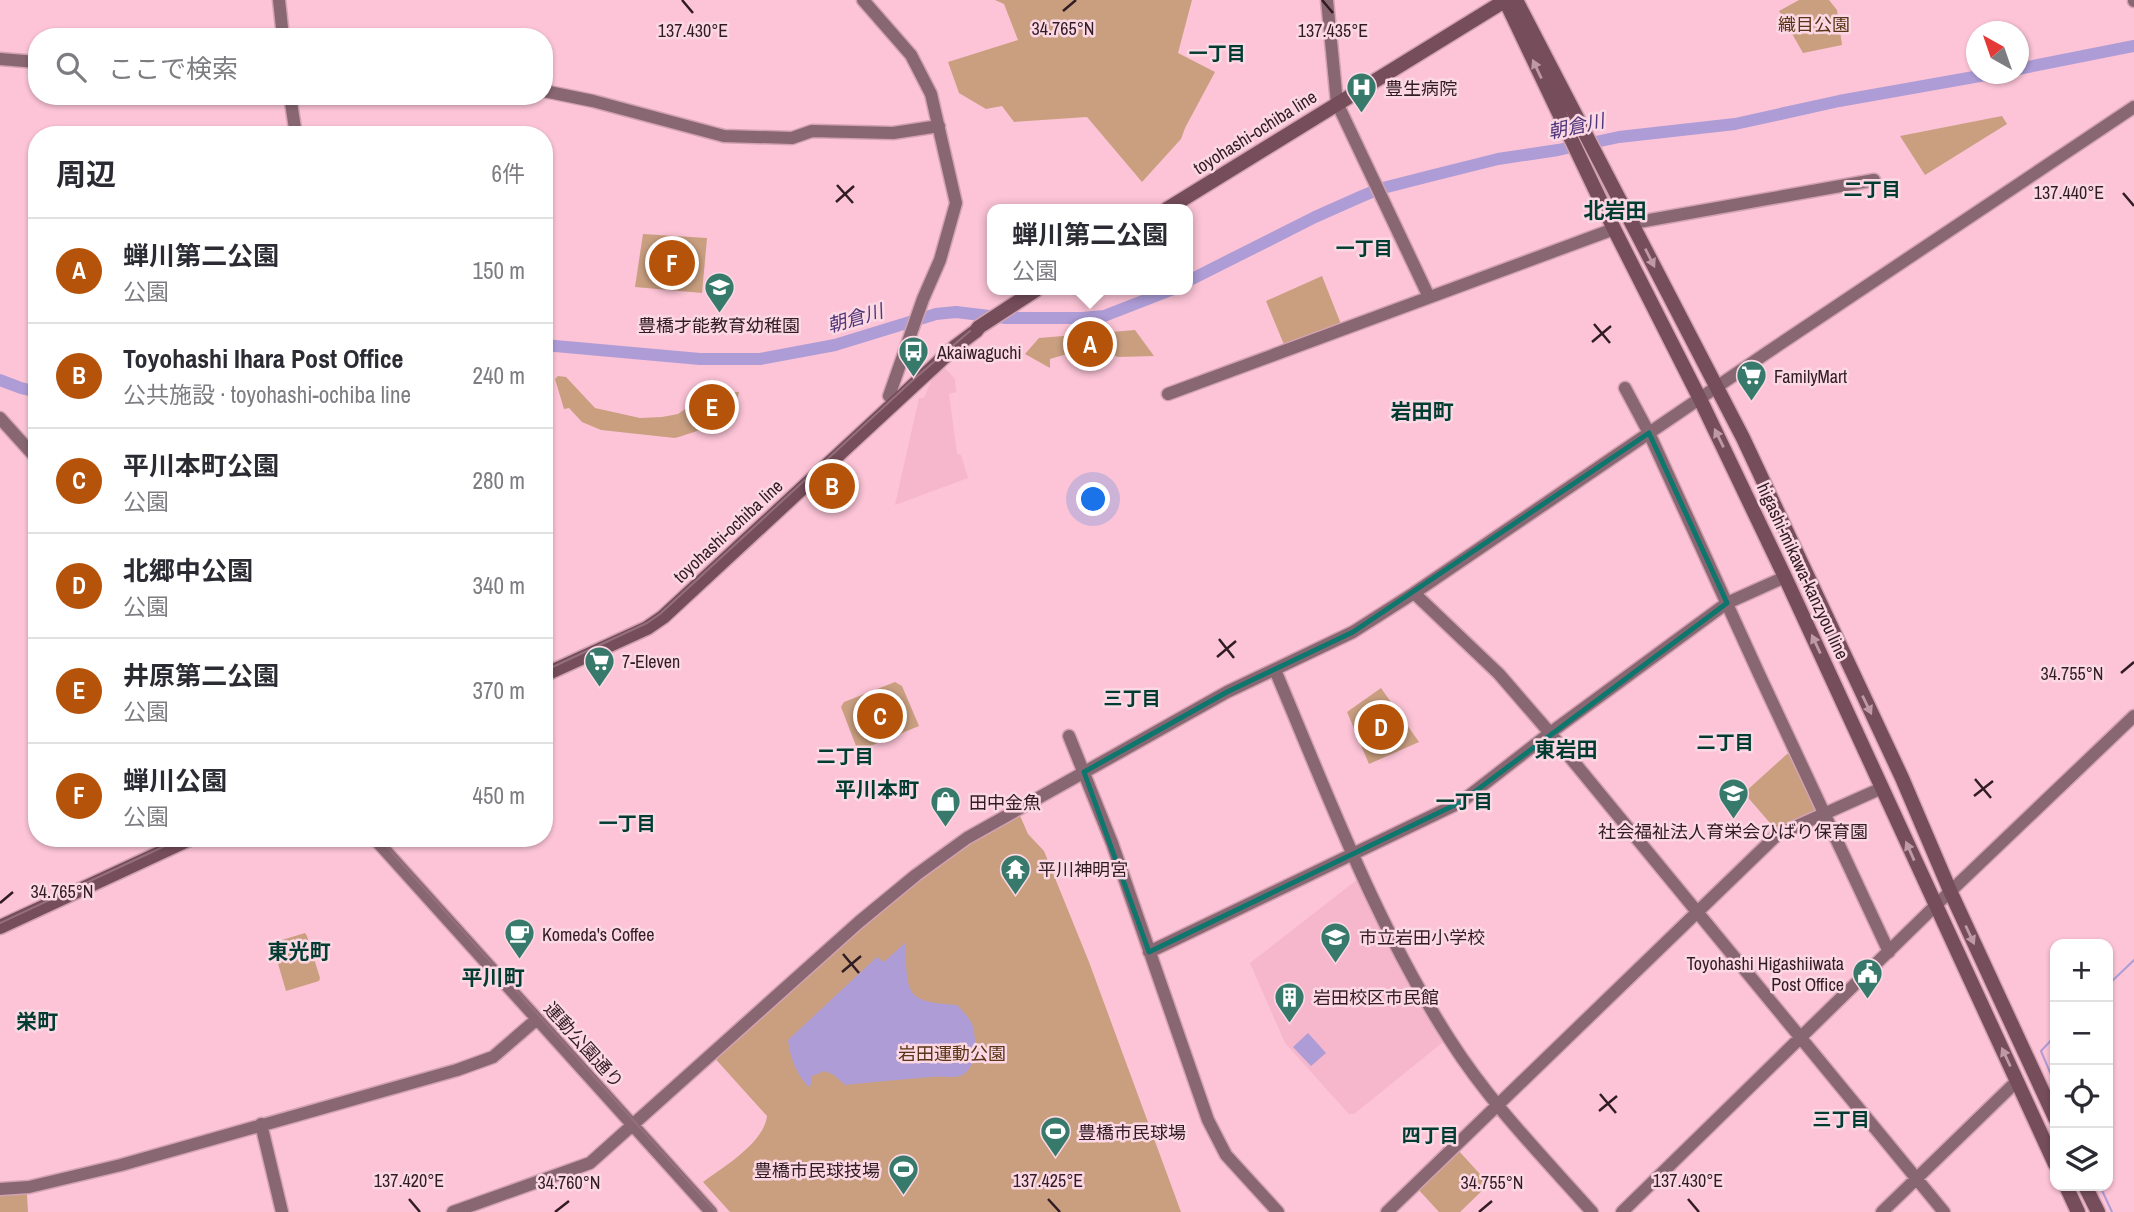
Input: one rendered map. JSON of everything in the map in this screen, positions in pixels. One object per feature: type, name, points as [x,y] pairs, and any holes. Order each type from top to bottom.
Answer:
[{"type":"main road","name":"toyohashi-ochiba line","points":[[1175,204],[1505,0]]},
{"type":"main road","name":"higashi-mikawa-kanzyou line","points":[[1505,0],[1566,131],[1700,399],[1785,577],[2050,1153]]},
{"type":"main road","name":"higashi-mikawa-kanzyou line","points":[[1517,0],[1743,438],[1902,778],[1951,893],[2050,1107]]},
{"type":"main road","name":"toyohashi-ochiba line","points":[[553,671],[647,628],[663,617],[956,346],[979,327],[1028,295]]},
{"type":"main road","name":"toyohashi-ochiba line","points":[[553,662],[657,611],[889,396],[964,332],[972,327],[979,327]]},
{"type":"main road","points":[[0,918],[154,847]]},
{"type":"main road","points":[[0,927],[173,847]]},
{"type":"main road","points":[[2068,1191],[2078,1212]]},
{"type":"main road","points":[[2088,1191],[2098,1212]]},
{"type":"street","points":[[278,0],[282,28]]},
{"type":"street","points":[[863,0],[911,55],[932,94],[956,203],[940,260],[923,299],[889,396]]},
{"type":"street","points":[[1327,0],[1337,103],[1429,297]]},
{"type":"street","points":[[0,59],[28,61]]},
{"type":"street","points":[[553,93],[724,136],[792,138],[812,131],[892,133],[939,126]]},
{"type":"street","points":[[291,105],[295,126]]},
{"type":"street","points":[[453,1212],[590,1163],[859,922],[916,875],[967,838],[1227,692],[1353,632],[2134,107]]},
{"type":"street","points":[[1633,223],[1874,180]]},
{"type":"street","points":[[1168,394],[1614,229]]},
{"type":"street","points":[[1625,388],[1649,433],[1889,952]]},
{"type":"street","points":[[0,418],[28,449]]},
{"type":"street","points":[[1149,952],[1461,802],[1727,603],[1785,577]]},
{"type":"street","points":[[1414,593],[1499,674],[1550,733],[1944,1212]]},
{"type":"street","points":[[1275,670],[1403,962],[1450,1040],[1498,1106],[1592,1212]]},
{"type":"street","points":[[1622,1212],[2134,716]]},
{"type":"street","points":[[1069,736],[1112,843],[1215,1136],[1226,1155],[1278,1212]]},
{"type":"street","points":[[1387,1212],[1777,835],[1882,788]]},
{"type":"street","name":"運動公園通り","points":[[382,847],[635,1123]]},
{"type":"street","name":"運動公園通り","points":[[392,847],[710,1209]]},
{"type":"street","points":[[0,1189],[29,1187],[121,1165],[457,1069],[494,1057],[537,1019]]},
{"type":"street","points":[[1882,1212],[2017,1081]]},
{"type":"street","points":[[261,1124],[282,1212]]},
{"type":"highlighted area","points":[[1649,433],[1727,603],[1461,802],[1149,952],[1084,772],[1227,692],[1353,632]]},
{"type":"shaded area","points":[[942,365],[955,379],[956,392],[949,394],[957,454],[961,455],[968,478],[895,505],[919,398],[924,398],[936,370]]},
{"type":"shaded area","points":[[1358,879],[1443,1042],[1354,1114],[1349,1114],[1285,1043],[1250,963]]},
{"type":"shaded area","points":[[905,943],[907,973],[912,992],[927,1001],[957,1005],[971,1022],[975,1044],[970,1067],[966,1073],[957,1077],[845,1085],[825,1071],[812,1076],[810,1088],[795,1066],[788,1040],[877,957],[884,962]]},
{"type":"shaded area","points":[[1308,1033],[1326,1053],[1311,1066],[1293,1047]]},
{"type":"green space","points":[[995,0],[1192,0],[1178,53],[1215,72],[1181,139],[1142,182],[1087,117],[1014,122],[1002,106],[986,109],[959,93],[948,62],[1018,40],[1004,4]]},
{"type":"green space","name":"織目公園","points":[[1799,0],[1829,0],[1837,10],[1842,45],[1803,53],[1779,11]]},
{"type":"green space","points":[[2002,116],[2007,124],[1925,175],[1900,136]]},
{"type":"green space","points":[[643,234],[707,238],[702,293],[635,287]]},
{"type":"green space","points":[[1322,276],[1341,324],[1285,347],[1266,301]]},
{"type":"green space","points":[[1135,330],[1154,356],[1118,357],[1103,350],[1081,350],[1050,359],[1050,368],[1025,354],[1039,338]]},
{"type":"green space","points":[[558,376],[566,377],[595,408],[640,418],[678,414],[709,392],[739,392],[735,408],[728,417],[675,438],[601,430],[582,422],[569,408],[564,409],[555,379]]},
{"type":"green space","points":[[895,682],[902,686],[919,726],[858,751],[841,707],[844,702]]},
{"type":"green space","points":[[1381,688],[1419,742],[1369,764],[1347,712]]},
{"type":"green space","points":[[1787,754],[1792,755],[1819,812],[1777,831],[1744,793]]},
{"type":"green space","name":"岩田運動公園","points":[[1017,809],[1028,834],[1044,851],[1089,962],[1181,1212],[730,1212],[703,1182],[751,1145],[759,1136],[767,1116],[711,1054],[859,922]]},
{"type":"green space","points":[[305,933],[320,978],[319,981],[286,991],[272,943]]},
{"type":"green space","points":[[1458,1150],[1489,1184],[1460,1212],[1439,1212],[1417,1188]]},
{"type":"green space","points":[[25,1192],[28,1212],[0,1212],[0,1193]]},
{"type":"waterway","name":"朝倉川","points":[[2029,67],[2134,46]]},
{"type":"waterway","name":"朝倉川","points":[[1193,278],[1315,217],[1379,189],[1498,159],[1619,137],[1735,124],[1839,101],[1966,78]]},
{"type":"waterway","name":"朝倉川","points":[[553,346],[700,359],[760,359],[835,345],[936,314],[956,312],[1006,318],[1082,318],[1104,316],[1158,295]]},
{"type":"waterway","name":"朝倉川","points":[[0,380],[28,390]]},
{"type":"waterway","points":[[2113,980],[2134,960]]},
{"type":"waterway","points":[[2050,1041],[2041,1051],[2050,1072]]},
{"type":"waterway","points":[[2102,1191],[2112,1212]]},
{"type":"tram line","points":[[553,667],[647,623],[660,614],[914,379],[970,331]]},
{"type":"tram line","points":[[0,923],[163,847]]},
{"type":"tram line","points":[[387,847],[716,1212]]},
{"type":"place","name":"豊生病院","points":[[1362,115]]},
{"type":"place","name":"蝉川公園","points":[[672,263]]},
{"type":"place","name":"豊橋才能教育幼稚園","points":[[719,314]]},
{"type":"place","name":"蝉川第二公園","points":[[1090,344]]},
{"type":"place","name":"Akaiwaguchi","points":[[914,379]]},
{"type":"place","name":"FamilyMart","points":[[1751,403]]},
{"type":"place","name":"井原第二公園","points":[[712,407]]},
{"type":"place","name":"Toyohashi Ihara Post Office","points":[[832,486]]},
{"type":"place","name":"7-Eleven","points":[[599,688]]},
{"type":"place","name":"平川本町公園","points":[[880,716]]},
{"type":"place","name":"北郷中公園","points":[[1381,727]]},
{"type":"place","name":"社会福祉法人育栄会ひばり保育園","points":[[1733,820]]},
{"type":"place","name":"田中金魚","points":[[946,829]]},
{"type":"place","name":"平川神明宮","points":[[1015,896]]},
{"type":"place","name":"Komeda's Coffee","points":[[519,961]]},
{"type":"place","name":"市立岩田小学校","points":[[1336,964]]},
{"type":"place","name":"Toyohashi Higashiiwata Post Office","points":[[1867,1000]]},
{"type":"place","name":"岩田校区市民館","points":[[1290,1024]]},
{"type":"place","name":"豊橋市民球場","points":[[1055,1159]]},
{"type":"place","name":"豊橋市民球技場","points":[[903,1197]]},
{"type":"district","name":"一丁目","points":[[1217,53]]},
{"type":"district","name":"二丁目","points":[[1872,189]]},
{"type":"district","name":"北岩田","points":[[1615,210]]},
{"type":"district","name":"一丁目","points":[[1364,248]]},
{"type":"district","name":"岩田町","points":[[1422,411]]},
{"type":"district","name":"三丁目","points":[[1132,698]]},
{"type":"district","name":"二丁目","points":[[1725,742]]},
{"type":"district","name":"東岩田","points":[[1566,749]]},
{"type":"district","name":"二丁目","points":[[845,756]]},
{"type":"district","name":"平川本町","points":[[877,789]]},
{"type":"district","name":"一丁目","points":[[1464,801]]},
{"type":"district","name":"一丁目","points":[[627,823]]},
{"type":"district","name":"東光町","points":[[299,951]]},
{"type":"district","name":"平川町","points":[[493,977]]},
{"type":"district","name":"栄町","points":[[37,1021]]},
{"type":"district","name":"三丁目","points":[[1841,1119]]},
{"type":"district","name":"四丁目","points":[[1430,1135]]}]
